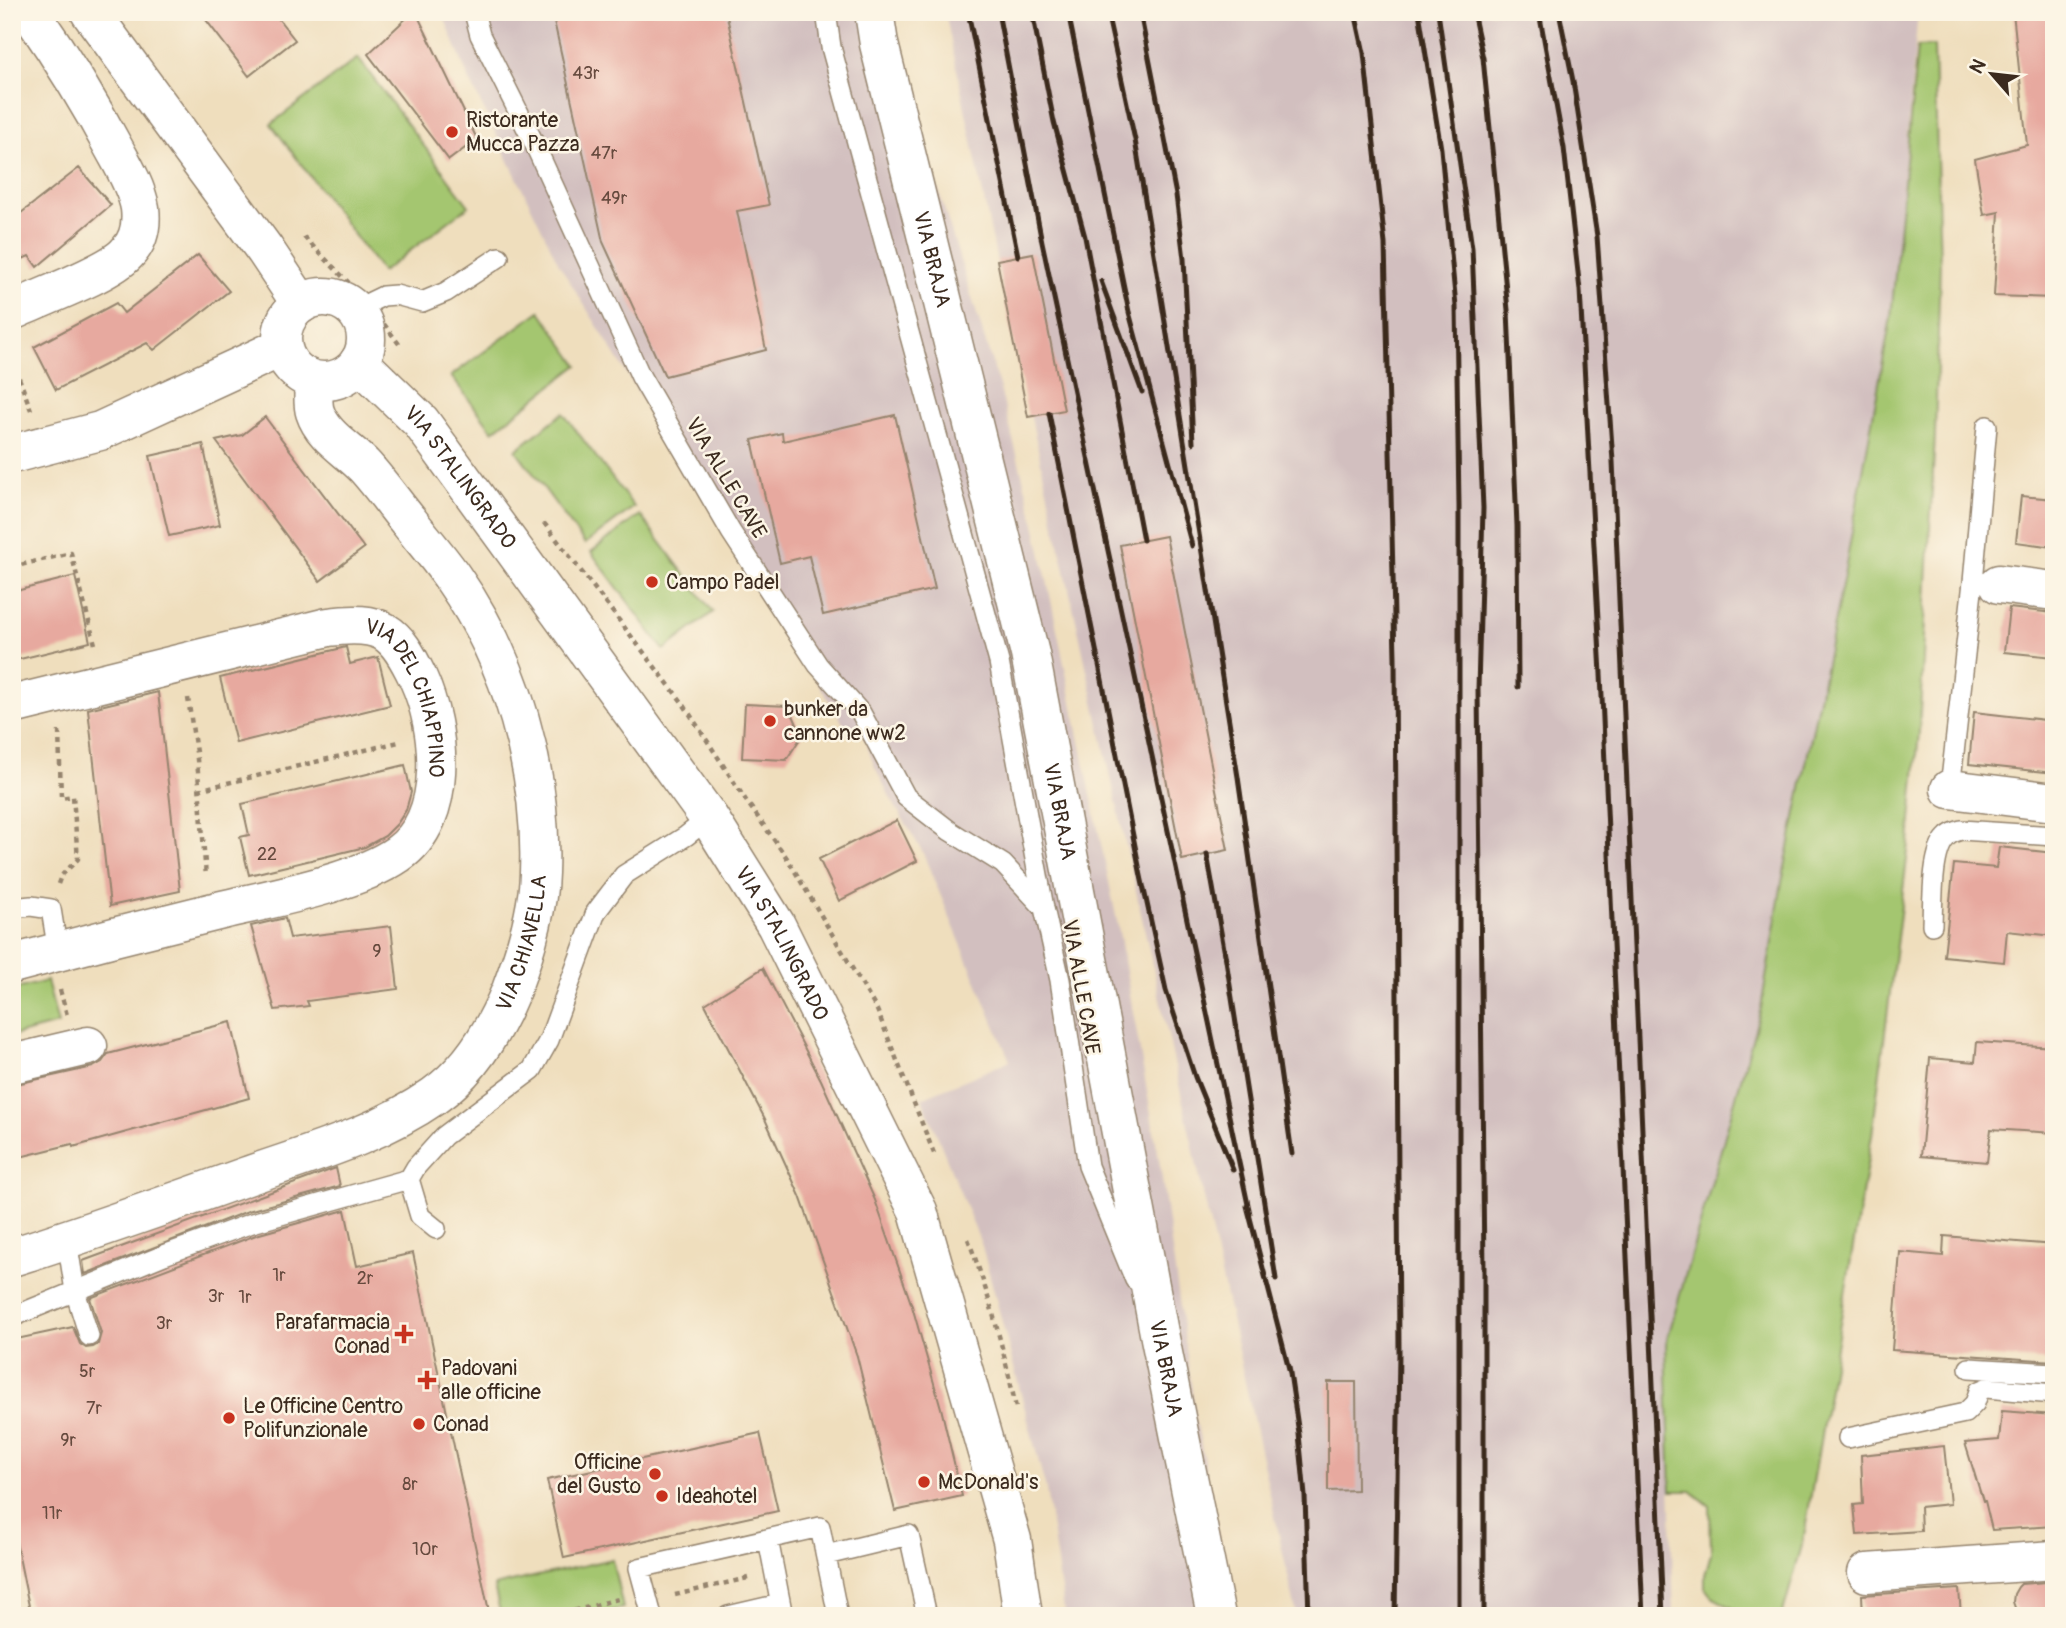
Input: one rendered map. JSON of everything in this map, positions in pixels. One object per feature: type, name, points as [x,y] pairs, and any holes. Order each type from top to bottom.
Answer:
[{"type":"street","points":[[12,311],[126,255],[137,239],[141,223],[140,206],[123,165],[80,88],[30,12]]},
{"type":"street","points":[[90,12],[265,250],[301,304]]},
{"type":"street","name":"VIA BRAJA","points":[[874,12],[879,44],[1030,654],[1160,1338],[1216,1616]]},
{"type":"street","points":[[329,297],[355,310],[366,336],[365,349],[351,372],[340,379],[327,382],[303,377],[293,369],[282,347],[285,323],[292,312],[314,298],[329,297]]},
{"type":"street","points":[[12,454],[100,431],[282,347]]},
{"type":"street","name":"VIA STALINGRADO","points":[[359,362],[421,422],[709,817],[776,925],[918,1211],[1012,1540],[1023,1616]]},
{"type":"street","name":"VIA CHIAVELLA","points":[[12,1257],[338,1144],[389,1122],[435,1095],[472,1061],[499,1019],[520,965],[532,922],[540,874],[537,814],[528,748],[511,692],[488,637],[453,578],[366,468],[325,430],[314,411],[314,381]]},
{"type":"street","points":[[1986,583],[2054,591]]},
{"type":"street","name":"VIA DEL CHIAPPINO","points":[[12,705],[328,627],[380,628],[396,638],[429,706],[433,732],[435,791],[430,811],[419,831],[399,853],[364,871],[58,968],[12,964]]},
{"type":"street","points":[[1950,789],[2054,802]]},
{"type":"street","points":[[12,1064],[78,1034]]},
{"type":"street","points":[[1867,1573],[2054,1560]]},
{"type":"lane","name":"VIA ALLE CAVE","points":[[474,12],[480,35],[539,153],[640,377],[731,532],[818,665],[861,713],[906,797],[950,831],[1003,864],[1044,908],[1060,980],[1088,1166],[1160,1338]]},
{"type":"lane","points":[[826,12],[831,47],[999,662],[1044,908]]},
{"type":"lane","points":[[355,310],[383,296],[396,295],[422,302],[446,292],[499,257]]},
{"type":"lane","points":[[1950,789],[1986,583],[1987,426]]},
{"type":"lane","points":[[12,1317],[164,1255],[252,1223],[409,1179],[416,1167],[444,1136],[532,1070],[549,1040],[596,912],[624,875],[686,836],[709,817]]},
{"type":"lane","points":[[1932,925],[1937,852],[1946,837],[1961,830],[2054,836]]},
{"type":"lane","points":[[12,908],[31,906],[51,909],[58,968]]},
{"type":"lane","points":[[409,1179],[420,1216],[436,1229]]},
{"type":"lane","points":[[67,1240],[75,1291],[89,1336]]},
{"type":"lane","points":[[1969,1368],[2054,1373]]},
{"type":"lane","points":[[1849,1438],[1965,1413],[1975,1404],[1979,1391],[1986,1388],[2054,1394]]},
{"type":"lane","points":[[652,1616],[639,1568],[820,1527],[838,1616]]},
{"type":"lane","points":[[827,1555],[909,1535],[927,1616]]},
{"type":"lane","points":[[728,1616],[754,1610],[781,1610],[768,1539]]},
{"type":"path","points":[[12,359],[21,381]]},
{"type":"path","points":[[12,542],[16,566],[71,553],[97,652]]},
{"type":"path","points":[[187,691],[197,759],[205,866]]},
{"type":"path","points":[[198,790],[433,732]]},
{"type":"path","points":[[59,733],[61,798],[73,796],[78,859]]},
{"type":"path","points":[[58,968],[78,1034]]},
{"type":"path","points":[[650,1566],[656,1599],[748,1577],[754,1610]]},
{"type":"path","points":[[555,1616],[621,1599]]},
{"type":"shaded area","points":[[442,12],[895,12],[924,144],[999,385],[1037,532],[1118,926],[1160,1165],[1196,1419],[1233,1616],[1065,1616],[1046,1489],[982,1246],[922,1098],[1010,1061],[922,851],[891,799],[863,735],[844,725],[559,264],[469,79]]},
{"type":"shaded area","points":[[945,12],[1918,12],[1891,317],[1845,570],[1782,882],[1761,1008],[1666,1344],[1674,1616],[1297,1616],[1006,305]]},
{"type":"green space","points":[[1934,46],[1940,265],[1935,435],[1919,732],[1909,843],[1872,1135],[1803,1542],[1782,1616],[1745,1615],[1712,1597],[1705,1588],[1705,1575],[1711,1553],[1710,1506],[1691,1491],[1671,1491],[1666,1344],[1761,1008],[1782,882],[1845,570],[1891,317],[1917,47]]},
{"type":"green space","points":[[358,58],[469,206],[382,272],[271,124]]},
{"type":"green space","points":[[540,311],[578,365],[493,431],[451,376]]},
{"type":"green space","points":[[563,413],[634,507],[585,544],[516,450]]},
{"type":"green space","name":"Campo Padel","points":[[640,515],[713,612],[664,650],[591,552]]},
{"type":"green space","points":[[47,981],[58,1024],[12,1036],[12,990]]},
{"type":"green space","points":[[612,1559],[623,1608],[590,1616],[501,1616],[494,1586]]},
{"type":"building","points":[[200,12],[273,12],[295,40],[249,76]]},
{"type":"building","points":[[416,12],[477,139],[449,160],[368,54]]},
{"type":"building","points":[[552,12],[726,12],[769,205],[737,211],[766,350],[665,376],[603,242]]},
{"type":"building","points":[[2013,12],[2054,12],[2054,298],[1994,296],[1999,212],[1984,215],[1975,159],[2027,145]]},
{"type":"building","points":[[79,168],[111,205],[37,267],[29,256],[12,264],[12,220]]},
{"type":"building","points":[[1033,253],[1064,410],[1028,417],[997,260]]},
{"type":"building","points":[[198,255],[229,291],[154,350],[147,343],[56,390],[34,347],[116,303],[124,313]]},
{"type":"building","points":[[895,415],[935,589],[823,615],[809,556],[780,563],[752,440],[782,433],[783,441]]},
{"type":"building","points":[[265,417],[364,548],[320,581],[216,441],[242,435]]},
{"type":"building","points":[[203,444],[220,525],[169,536],[150,456]]},
{"type":"building","points":[[2021,496],[2054,499],[2054,547],[2016,542]]},
{"type":"building","points":[[1166,536],[1228,850],[1182,860],[1120,545]]},
{"type":"building","points":[[75,576],[90,642],[12,661],[12,592]]},
{"type":"building","points":[[2009,608],[2054,613],[2054,657],[2004,652]]},
{"type":"building","points":[[346,647],[350,664],[378,657],[390,705],[236,743],[220,678]]},
{"type":"building","points":[[158,692],[180,891],[110,906],[88,709]]},
{"type":"building","name":"bunker da cannone ww2","points":[[745,704],[789,706],[802,736],[786,760],[742,758]]},
{"type":"building","points":[[1974,712],[2054,721],[2054,773],[1969,764]]},
{"type":"building","points":[[405,765],[411,792],[406,810],[385,836],[365,847],[249,875],[240,837],[249,835],[242,804]]},
{"type":"building","points":[[897,820],[917,861],[839,901],[819,859]]},
{"type":"building","points":[[1999,847],[2054,853],[2054,936],[2007,931],[2004,962],[1944,956],[1954,864],[1996,868]]},
{"type":"building","points":[[285,918],[290,938],[391,926],[398,989],[307,1001],[309,1006],[275,1010],[251,926]]},
{"type":"building","points":[[763,968],[821,1080],[875,1200],[912,1306],[962,1496],[895,1511],[857,1356],[800,1196],[765,1119],[705,1004]]},
{"type":"building","points":[[231,1022],[249,1098],[73,1147],[72,1144],[12,1159],[12,1085],[93,1067],[102,1062],[108,1054]]},
{"type":"building","points":[[1977,1042],[2054,1047],[2054,1133],[1991,1129],[1987,1162],[1921,1156],[1930,1058],[1975,1062]]},
{"type":"building","points":[[336,1168],[340,1186],[248,1211],[85,1274],[83,1261]]},
{"type":"building","name":"Le Officine Centro Polifunzionale","points":[[345,1210],[357,1266],[413,1253],[490,1616],[31,1616],[12,1522],[12,1340],[73,1327],[80,1344],[86,1348],[93,1347],[98,1344],[101,1333],[90,1298],[256,1235]]},
{"type":"building","points":[[1944,1236],[2054,1245],[2054,1361],[1892,1350],[1900,1252],[1943,1256]]},
{"type":"building","points":[[1328,1382],[1356,1382],[1357,1490],[1328,1491]]},
{"type":"building","points":[[2002,1411],[2054,1415],[2054,1526],[1992,1530],[1965,1443],[1999,1440]]},
{"type":"building","name":"Ideahotel","points":[[760,1433],[778,1511],[564,1558],[547,1480]]},
{"type":"building","points":[[1944,1446],[1950,1504],[1920,1507],[1921,1531],[1857,1535],[1854,1505],[1863,1504],[1861,1455]]},
{"type":"building","points":[[2046,1582],[2054,1591],[2054,1616],[2018,1616],[2013,1602],[2018,1587],[2021,1584]]},
{"type":"building","points":[[1959,1589],[1961,1616],[1863,1616],[1862,1595]]},
{"type":"railway","points":[[968,12],[1018,256]]},
{"type":"railway","points":[[998,12],[1042,242],[1250,1214]]},
{"type":"railway","points":[[1032,12],[1054,122],[1085,237],[1143,540]]},
{"type":"railway","points":[[1068,12],[1129,312],[1192,546]]},
{"type":"railway","points":[[1107,12],[1135,140],[1155,260],[1238,777],[1292,1154]]},
{"type":"railway","points":[[1140,12],[1176,195],[1184,259],[1193,443]]},
{"type":"railway","points":[[1355,12],[1364,53],[1385,244],[1395,658],[1399,1352],[1395,1616]]},
{"type":"railway","points":[[1419,12],[1441,149],[1456,306],[1459,506],[1459,1616]]},
{"type":"railway","points":[[1438,12],[1472,248],[1483,508],[1478,689],[1484,1272],[1484,1616]]},
{"type":"railway","points":[[1473,12],[1483,58],[1508,310],[1517,526],[1518,687]]},
{"type":"railway","points":[[1539,12],[1564,148],[1580,290],[1601,674],[1643,1616]]},
{"type":"railway","points":[[1559,12],[1573,81],[1597,236],[1613,461],[1663,1616]]},
{"type":"railway","points":[[1101,281],[1142,392]]},
{"type":"railway","points":[[1049,413],[1166,990],[1195,1077],[1233,1170]]},
{"type":"railway","points":[[1207,854],[1276,1279]]},
{"type":"railway","points":[[1247,1206],[1290,1373]]},
{"type":"railway","points":[[1289,1366],[1305,1496],[1309,1616]]},
{"type":"place","name":"Ristorante Mucca Pazza","points":[[452,132]]},
{"type":"place","name":"Campo Padel","points":[[652,582]]},
{"type":"place","name":"bunker da cannone ww2","points":[[770,721]]},
{"type":"place","name":"Parafarmacia Conad","points":[[404,1334]]},
{"type":"place","name":"Padovani alle officine","points":[[427,1380]]},
{"type":"place","name":"Le Officine Centro Polifunzionale","points":[[229,1418]]},
{"type":"place","name":"Conad","points":[[419,1424]]},
{"type":"place","name":"Officine del Gusto","points":[[655,1474]]},
{"type":"place","name":"McDonald's","points":[[924,1482]]},
{"type":"place","name":"Ideahotel","points":[[662,1496]]}]
